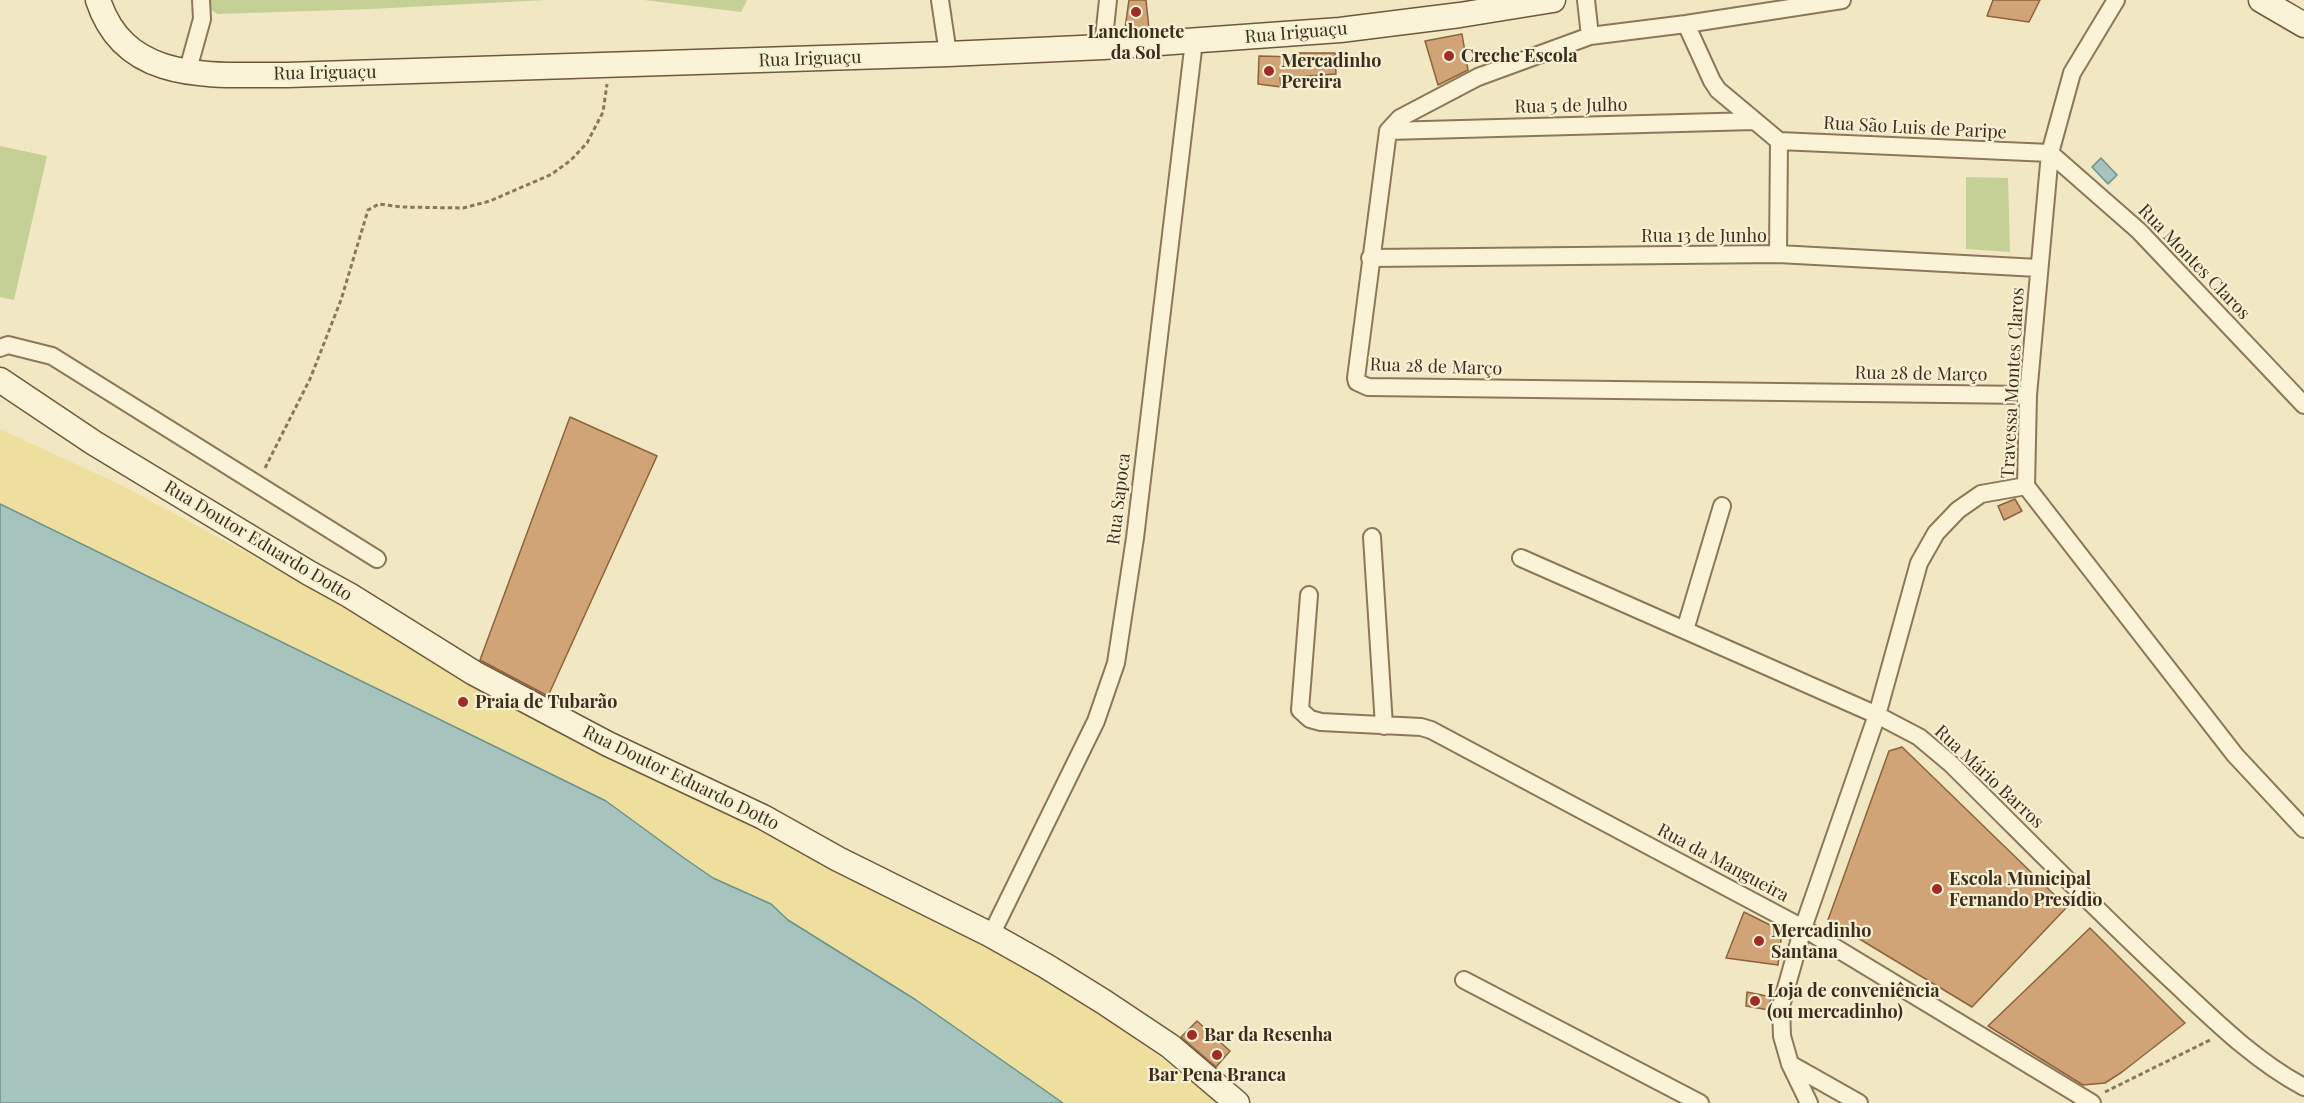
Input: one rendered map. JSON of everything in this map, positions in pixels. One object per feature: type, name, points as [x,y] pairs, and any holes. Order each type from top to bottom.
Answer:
[{"type":"main road","name":"Rua Iriguaçu","points":[[98,0],[115,34],[137,56],[162,66],[187,73],[287,75],[1103,47],[1340,30],[1514,3],[1553,0]]},
{"type":"main road","points":[[2261,0],[2304,25]]},
{"type":"main road","name":"Rua Doutor Eduardo Dotto","points":[[0,380],[94,443],[349,595],[474,673],[608,744],[763,817],[838,859],[991,935],[1104,1002],[1161,1040],[1237,1103]]},
{"type":"street","points":[[187,73],[202,19],[201,0]]},
{"type":"street","points":[[940,0],[948,54]]},
{"type":"street","points":[[1103,47],[1108,0]]},
{"type":"street","points":[[1586,0],[1590,36]]},
{"type":"street","points":[[1389,131],[1400,118],[1478,77],[1590,36],[1842,0]]},
{"type":"street","name":"Travessa Montes Claros","points":[[2116,0],[2072,73],[2050,153],[2028,395],[2026,486],[2235,755],[2304,829]]},
{"type":"street","points":[[1686,24],[1718,90],[1779,141],[1779,255]]},
{"type":"street","name":"Rua Sapoca","points":[[991,935],[1096,721],[1116,663],[1135,538],[1194,41]]},
{"type":"street","name":"Rua 5 de Julho","points":[[1389,131],[1754,121]]},
{"type":"street","name":"Rua 28 de Março","points":[[1389,131],[1370,258],[1356,378],[1360,385],[1368,387],[2028,395]]},
{"type":"street","name":"Rua São Luis de Paripe","points":[[1779,141],[2050,153]]},
{"type":"street","name":"Rua Montes Claros","points":[[2050,153],[2139,231],[2304,405]]},
{"type":"street","name":"Rua 13 de Junho","points":[[1370,258],[1779,255],[2038,268]]},
{"type":"street","points":[[0,348],[8,345],[52,356],[376,559]]},
{"type":"street","points":[[1809,1103],[1790,1064],[1782,1036],[1781,1006],[1803,928],[1877,715],[1920,562],[1936,533],[1958,510],[1981,494],[2026,486]]},
{"type":"street","points":[[1685,630],[1722,506]]},
{"type":"street","points":[[1309,596],[1300,710],[1304,716],[1321,722],[1384,726],[1372,537]]},
{"type":"street","name":"Rua Mário Barros","points":[[1521,558],[1877,715],[1919,737],[1950,763],[2133,944],[2227,1032],[2283,1076],[2304,1087]]},
{"type":"street","name":"Rua da Mangueira","points":[[1384,726],[1421,727],[1431,730],[1803,928],[2090,1102]]},
{"type":"street","points":[[1464,980],[1701,1103]]},
{"type":"street","points":[[1790,1064],[1859,1103]]},
{"type":"path","points":[[257,483],[310,379],[341,300],[368,210],[379,204],[402,207],[463,208],[500,197],[552,174],[571,160],[587,143],[603,112],[610,65]]},
{"type":"path","points":[[2090,1102],[2227,1032]]},
{"type":"green space","points":[[193,0],[546,0],[218,14]]},
{"type":"green space","points":[[644,0],[747,0],[741,12]]},
{"type":"green space","points":[[0,146],[47,156],[14,300],[0,297]]},
{"type":"green space","points":[[1966,177],[2008,178],[2010,252],[1966,249]]},
{"type":"sand","name":"Praia de Tubarão","points":[[0,429],[123,486],[726,811],[915,906],[1076,998],[1179,1070],[1216,1103],[1063,1103],[916,1000],[788,920],[771,904],[713,877],[606,801],[0,504]]},
{"type":"water","points":[[2101,158],[2117,175],[2108,184],[2092,167]]},
{"type":"water","points":[[0,504],[606,801],[713,878],[771,904],[788,920],[916,1000],[1063,1103],[0,1103]]},
{"type":"building","points":[[1129,0],[1146,0],[1149,29],[1125,28]]},
{"type":"building","points":[[1993,0],[2040,0],[2029,22],[1987,16]]},
{"type":"building","points":[[1462,34],[1468,70],[1438,85],[1425,41]]},
{"type":"building","points":[[1298,53],[1335,53],[1336,74],[1280,78],[1281,87],[1258,84],[1259,56],[1298,57]]},
{"type":"building","points":[[570,417],[657,456],[548,696],[480,660]]},
{"type":"building","points":[[2015,499],[2022,511],[2004,520],[1998,506]]},
{"type":"building","points":[[1902,747],[2067,907],[1972,1007],[1828,920],[1889,751]]},
{"type":"building","points":[[1744,912],[1782,931],[1778,965],[1726,958]]},
{"type":"building","points":[[2090,928],[2185,1023],[2105,1083],[2083,1085],[1988,1026]]},
{"type":"building","points":[[1747,992],[1771,997],[1769,1010],[1746,1006]]},
{"type":"building","points":[[1197,1021],[1230,1051],[1216,1067],[1181,1037]]},
{"type":"place","name":"Lanchonete da Sol","points":[[1136,12]]},
{"type":"place","name":"Creche Escola","points":[[1449,56]]},
{"type":"place","name":"Mercadinho Pereira","points":[[1269,71]]},
{"type":"place","name":"Praia de Tubarão","points":[[463,702]]},
{"type":"place","name":"Escola Municipal Fernando Presídio","points":[[1937,889]]},
{"type":"place","name":"Mercadinho Santana","points":[[1759,941]]},
{"type":"place","name":"Loja de conveniência (ou mercadinho)","points":[[1755,1001]]},
{"type":"place","name":"Bar da Resenha","points":[[1192,1035]]},
{"type":"place","name":"Bar Pena Branca","points":[[1217,1055]]}]
